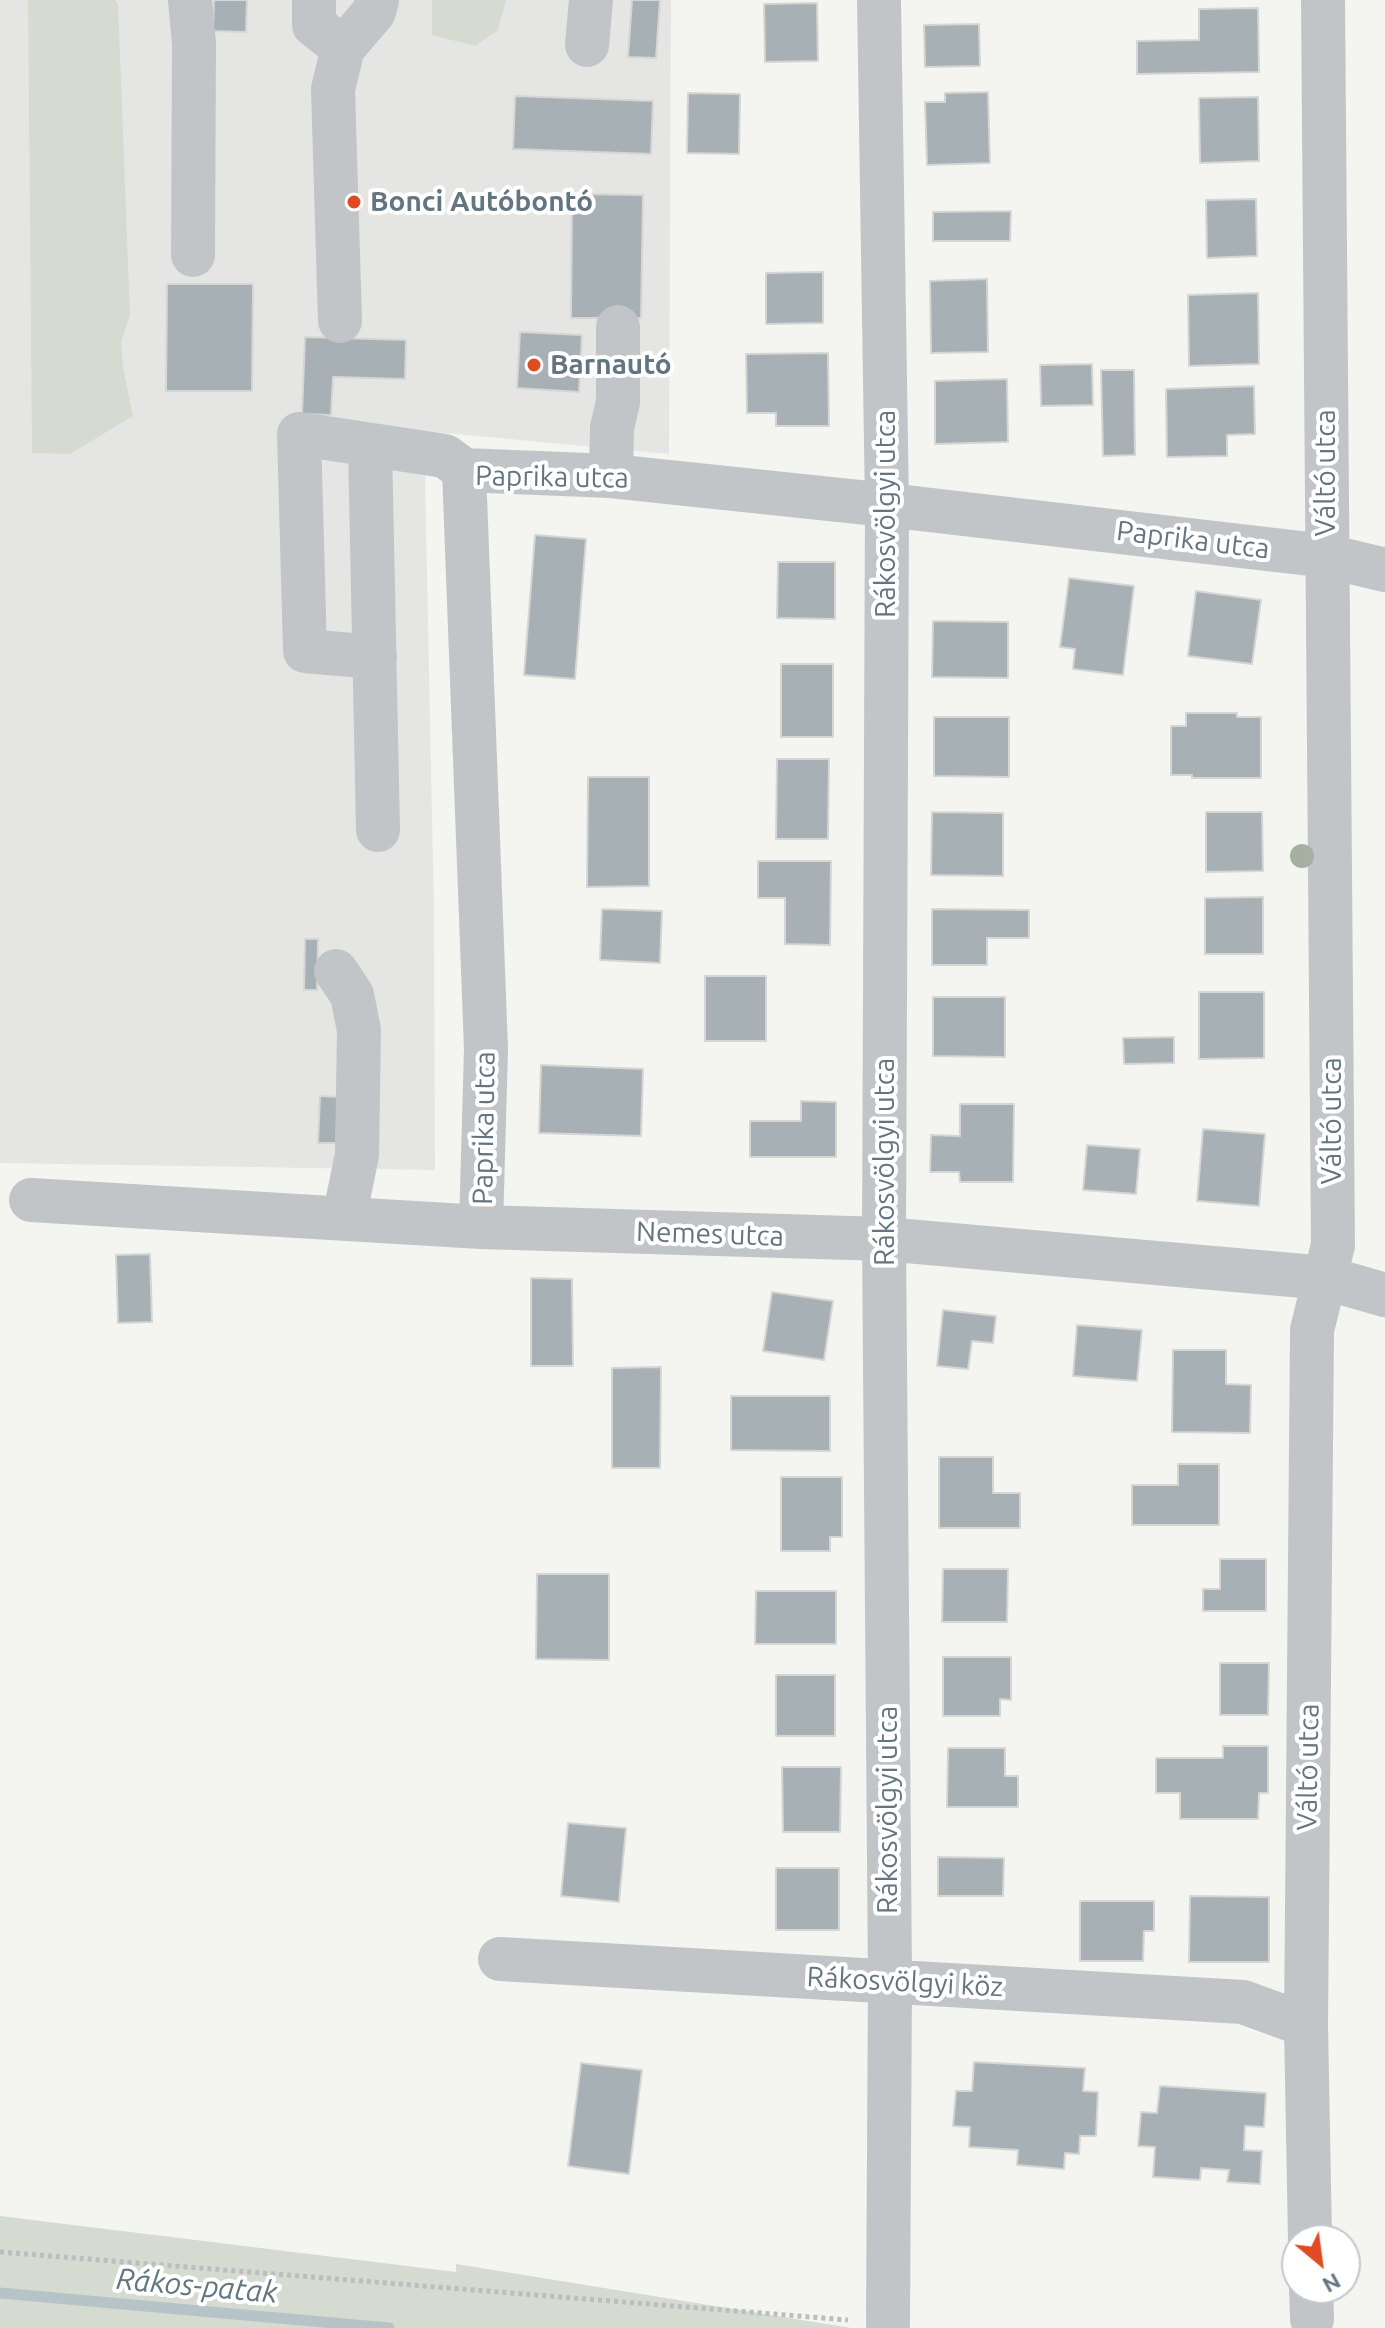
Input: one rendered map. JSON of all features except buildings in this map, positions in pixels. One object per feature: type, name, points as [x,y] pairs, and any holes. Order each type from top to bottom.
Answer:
[{"type":"street","points":[[190,0],[194,44],[193,255]]},
{"type":"street","points":[[314,0],[314,25],[343,48]]},
{"type":"street","points":[[340,321],[333,89],[343,48],[374,12],[377,0]]},
{"type":"street","points":[[587,45],[591,0]]},
{"type":"street","name":"Rákosvölgyi utca","points":[[879,0],[887,505],[884,1239],[890,1981],[888,2324]]},
{"type":"street","name":"Váltó utca","points":[[1310,2224],[1306,2025],[1312,1330],[1333,1245],[1323,0]]},
{"type":"street","points":[[611,476],[612,428],[618,402],[618,327]]},
{"type":"street","points":[[375,657],[305,651],[299,434],[445,456],[464,470]]},
{"type":"street","points":[[370,445],[378,830]]},
{"type":"street","name":"Paprika utca","points":[[481,1227],[486,1049],[464,470],[611,476],[887,505],[1327,556],[1385,570]]},
{"type":"street","points":[[336,971],[352,995],[359,1030],[357,1155],[344,1218]]},
{"type":"street","name":"Nemes utca","points":[[31,1200],[481,1227],[884,1239],[1326,1278],[1385,1295]]},
{"type":"street","name":"Rákosvölgyi köz","points":[[500,1959],[1243,2002],[1306,2025]]},
{"type":"path","points":[[0,2252],[888,2324]]},
{"type":"shaded area","points":[[0,0],[671,0],[669,454],[424,431],[434,911],[435,1170],[0,1163]]},
{"type":"shaded area","points":[[28,0],[115,0],[118,3],[130,315],[121,342],[133,416],[70,454],[32,453]]},
{"type":"shaded area","points":[[432,0],[506,0],[498,30],[475,46],[432,35]]},
{"type":"shaded area","points":[[0,2216],[456,2272],[456,2264],[851,2328],[0,2328]]},
{"type":"waterway","name":"Rákos-patak","points":[[0,2293],[389,2328]]},
{"type":"place","name":"Bonci Autóbontó","points":[[354,202]]},
{"type":"place","name":"Barnautó","points":[[534,365]]}]
